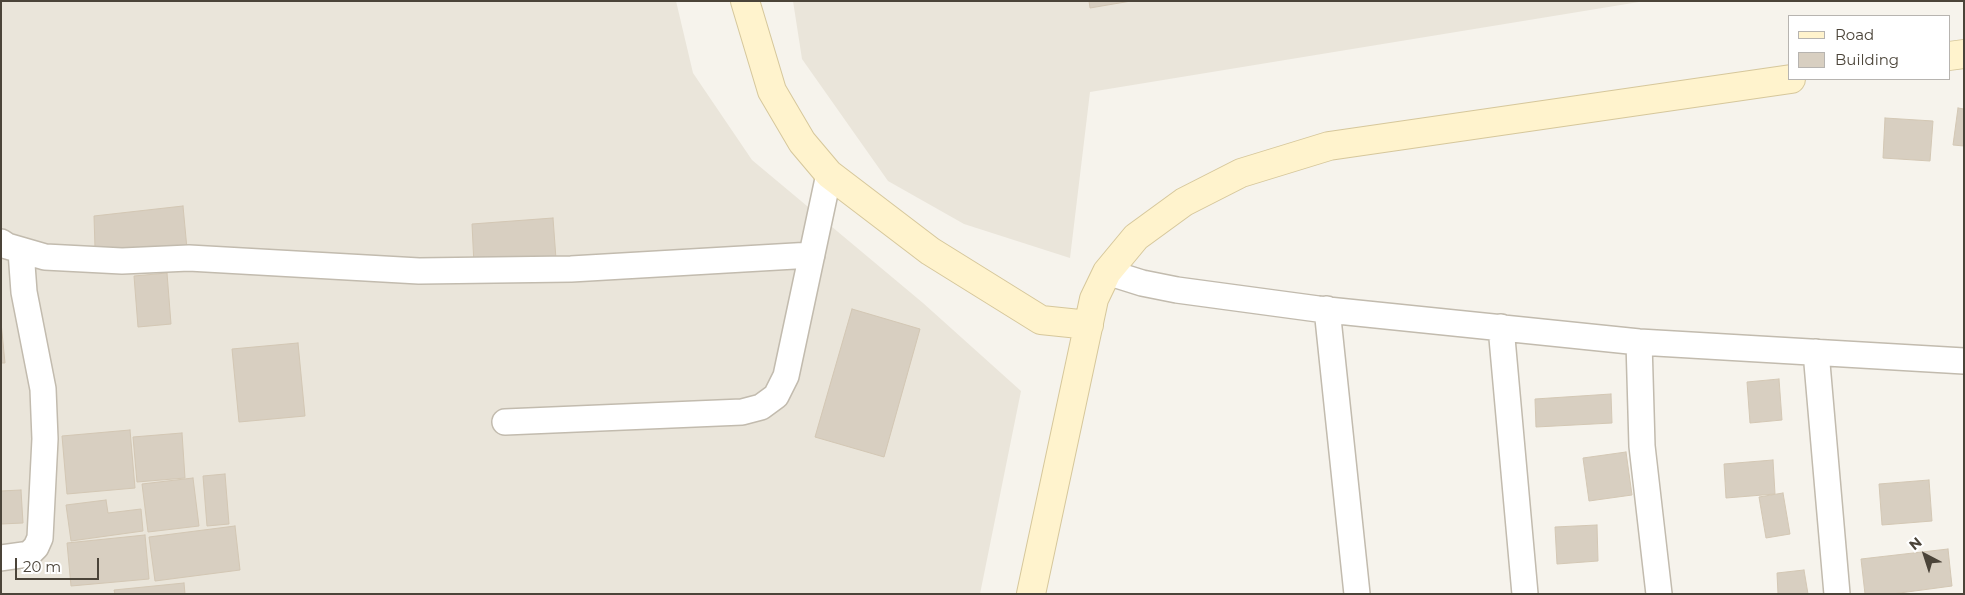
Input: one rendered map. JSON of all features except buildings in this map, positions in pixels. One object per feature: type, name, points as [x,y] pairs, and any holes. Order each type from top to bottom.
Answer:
[{"type":"street","points":[[746,1],[772,91],[802,142],[829,174],[930,251],[1041,320],[1089,325]]},
{"type":"street","points":[[1950,56],[1964,54]]},
{"type":"street","points":[[1031,594],[1094,299],[1107,272],[1136,237],[1184,202],[1241,173],[1329,146],[1788,79]]},
{"type":"street","points":[[505,422],[742,412],[761,407],[776,396],[786,376],[829,174]]},
{"type":"street","points":[[11,246],[45,257],[122,261],[188,258],[419,271],[571,269],[812,255]]},
{"type":"street","points":[[1,558],[29,554],[36,547],[40,538],[45,439],[43,389],[24,292],[11,246]]},
{"type":"street","points":[[1107,272],[1142,283],[1177,290],[1327,309],[1640,342],[1964,361]]},
{"type":"street","points":[[1327,309],[1357,594]]},
{"type":"street","points":[[1501,327],[1525,594]]},
{"type":"street","points":[[1640,342],[1642,446],[1659,594]]},
{"type":"street","points":[[1816,352],[1837,594]]},
{"type":"shaded area","points":[[1,1],[676,1],[693,73],[752,160],[923,303],[1021,391],[980,594],[1,594]]},
{"type":"shaded area","points":[[793,1],[1645,1],[1090,92],[1070,258],[964,224],[888,181],[802,59]]}]
